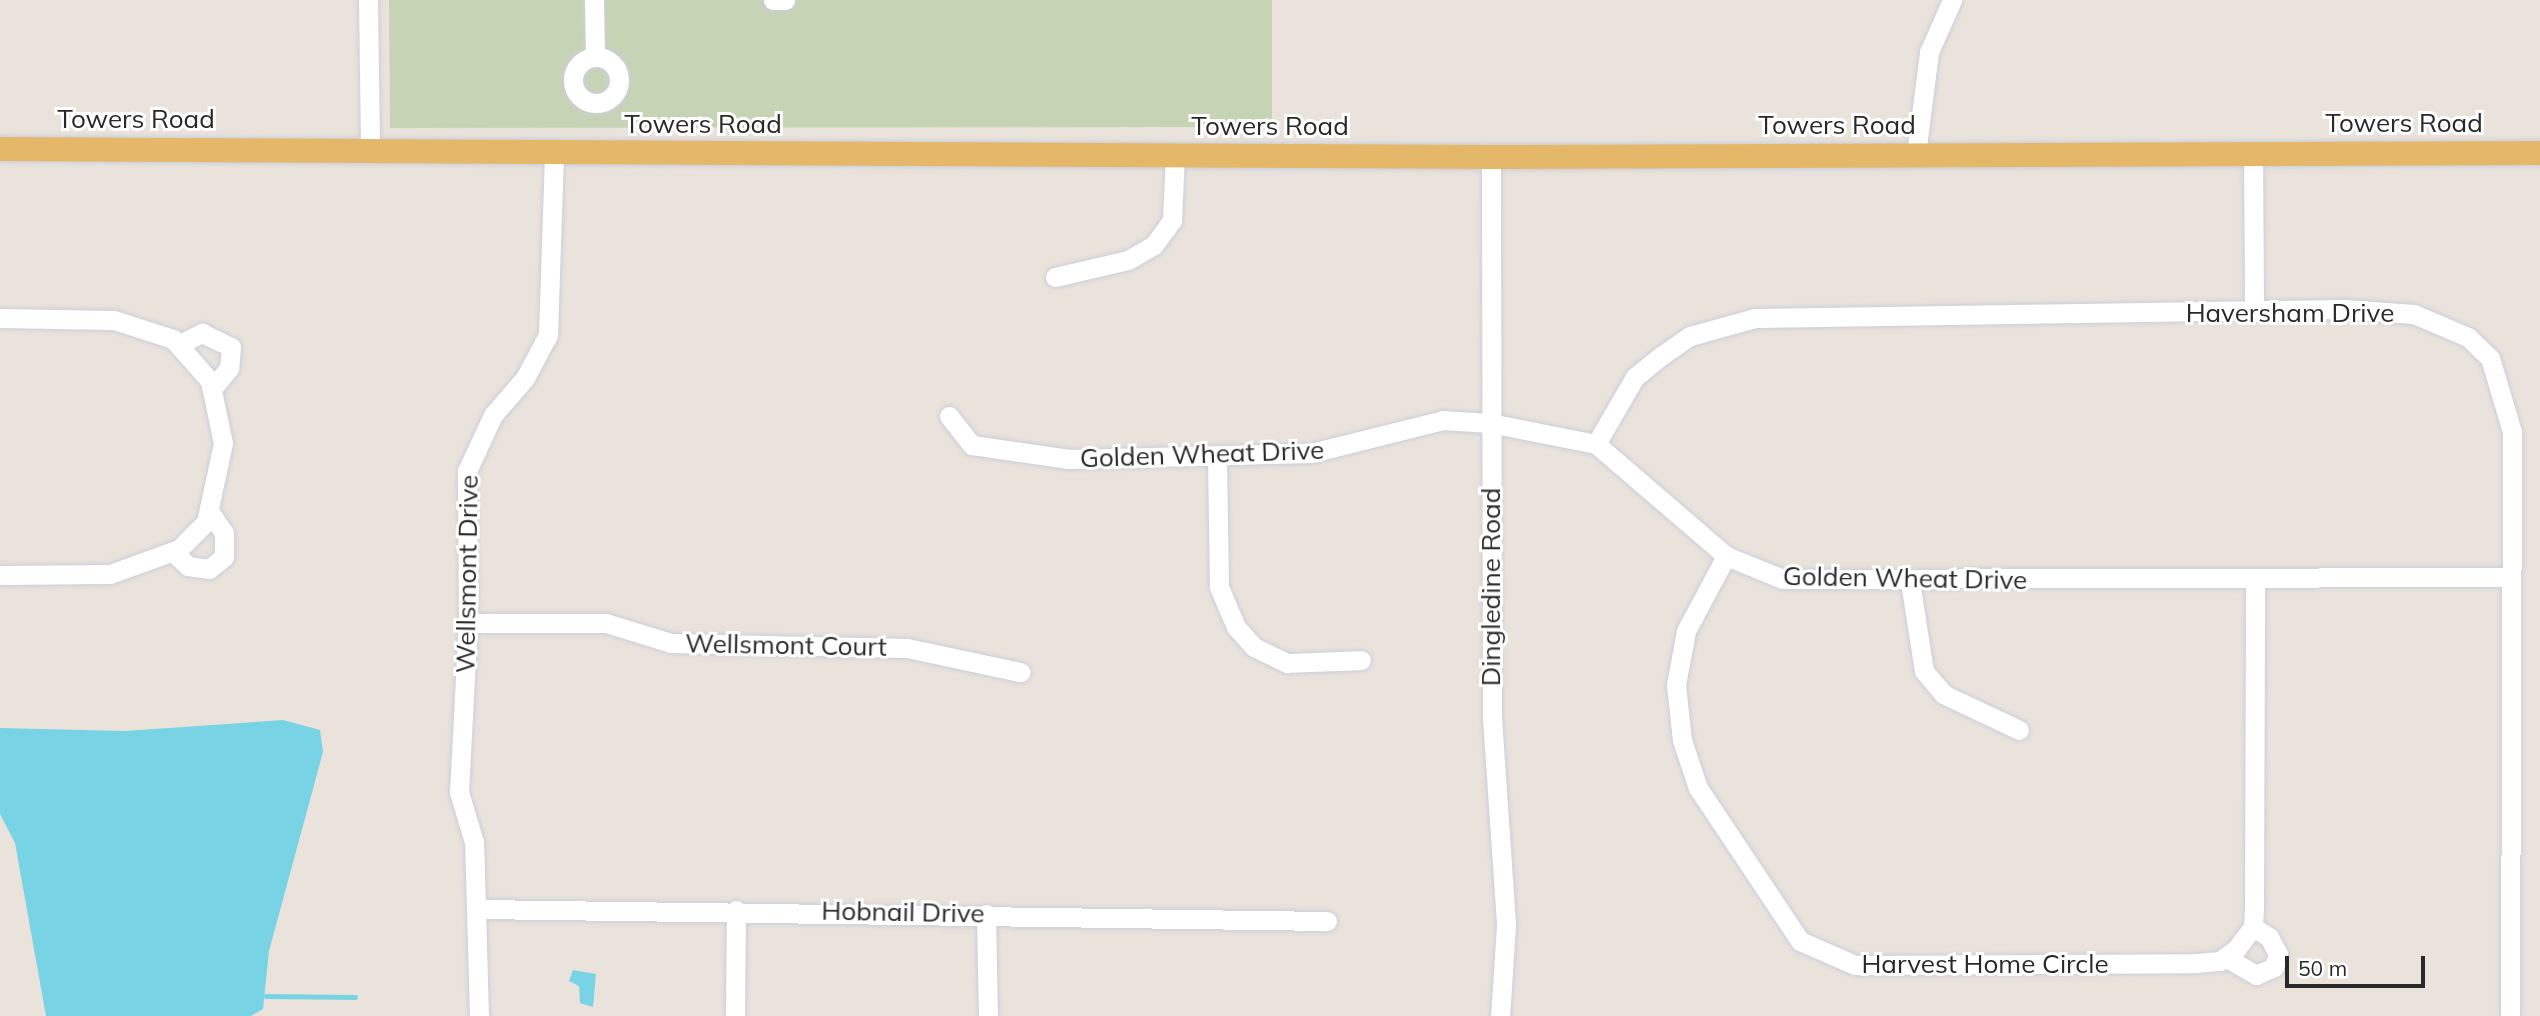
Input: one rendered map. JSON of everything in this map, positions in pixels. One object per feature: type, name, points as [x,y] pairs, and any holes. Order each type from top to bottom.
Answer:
[{"type":"main road","name":"Towers Road","points":[[0,149],[1491,157],[2540,153]]},
{"type":"street","points":[[369,0],[370,149]]},
{"type":"street","points":[[594,0],[595,56]]},
{"type":"street","points":[[773,0],[785,0]]},
{"type":"street","points":[[1916,154],[1929,52],[1952,0]]},
{"type":"street","name":"Wellsmont Drive","points":[[478,1016],[479,909],[474,842],[459,792],[468,623],[467,471],[493,415],[525,378],[548,335],[554,154]]},
{"type":"street","points":[[2253,154],[2254,311]]},
{"type":"street","points":[[1055,277],[1128,260],[1160,240],[1175,201],[1175,155]]},
{"type":"street","name":"Dingledine Road","points":[[1491,157],[1492,718],[1506,889],[1500,1016]]},
{"type":"street","name":"Haversham Drive","points":[[1596,444],[1635,377],[1690,336],[1723,323],[2254,311],[2414,314],[2468,337],[2490,358],[2512,432],[2510,1016]]},
{"type":"street","points":[[0,318],[114,320],[180,344],[212,389],[223,443],[210,512],[173,552],[110,573],[0,575]]},
{"type":"street","points":[[180,344],[202,333],[231,347],[229,368],[212,389]]},
{"type":"street","name":"Golden Wheat Drive","points":[[949,416],[972,445],[1069,459],[1217,458],[1311,453],[1443,420],[1490,423],[1596,444],[1726,556],[1783,579],[2255,581],[2510,577]]},
{"type":"street","points":[[1217,458],[1219,587],[1236,627],[1254,647],[1287,663],[1361,660]]},
{"type":"street","points":[[173,552],[188,566],[209,569],[224,557],[224,533],[210,512]]},
{"type":"street","name":"Harvest Home Circle","points":[[1726,556],[1686,631],[1676,685],[1682,740],[1698,788],[1800,941],[1855,965],[2196,963],[2225,957]]},
{"type":"street","points":[[1910,581],[1924,671],[1943,694],[2020,730]]},
{"type":"street","points":[[2253,927],[2269,937],[2277,954],[2274,967],[2256,975],[2225,957],[2253,927],[2255,581]]},
{"type":"street","name":"Wellsmont Court","points":[[468,623],[606,623],[671,643],[907,648],[1020,672]]},
{"type":"street","name":"Hobnail Drive","points":[[479,909],[736,910],[1327,921]]},
{"type":"street","points":[[735,1016],[736,910]]},
{"type":"street","points":[[986,914],[988,1016]]},
{"type":"green space","points":[[389,0],[1272,0],[1272,127],[390,128]]},
{"type":"water","points":[[283,720],[320,730],[323,752],[269,951],[263,1009],[251,1016],[46,1016],[15,843],[0,814],[0,728],[125,731]]},
{"type":"water","points":[[573,970],[596,974],[593,1007],[580,1003],[579,986],[569,981]]},
{"type":"waterway","points":[[266,996],[355,997]]}]
